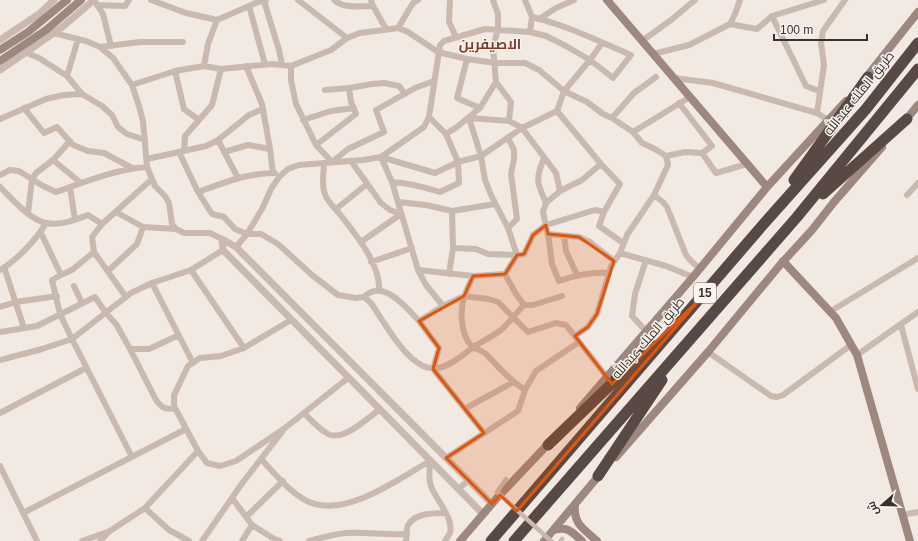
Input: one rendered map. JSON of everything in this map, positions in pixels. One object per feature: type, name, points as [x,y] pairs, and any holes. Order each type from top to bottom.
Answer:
[{"type":"highway","name":"طريق الملك عبدالله","points":[[491,541],[761,227],[866,109],[918,43]]},
{"type":"highway","name":"15","points":[[514,541],[797,216],[918,69]]},
{"type":"highway","points":[[761,227],[868,77]]},
{"type":"highway","points":[[797,216],[907,119]]},
{"type":"highway","points":[[548,445],[700,299]]},
{"type":"highway","points":[[598,476],[682,349]]},
{"type":"main road","points":[[0,50],[28,32],[67,0]]},
{"type":"main road","points":[[0,61],[46,30],[81,0]]},
{"type":"main road","points":[[607,0],[767,187]]},
{"type":"main road","points":[[460,541],[492,504],[548,445],[607,377],[767,187],[868,77],[918,12]]},
{"type":"main road","points":[[544,541],[598,476],[708,352],[783,261],[812,230],[834,202],[918,105]]},
{"type":"main road","points":[[783,261],[836,318],[857,355],[910,541]]},
{"type":"main road","points":[[575,504],[575,519],[597,541]]},
{"type":"main road","points":[[554,530],[566,528],[582,541]]},
{"type":"street","points":[[0,40],[39,14],[54,0]]},
{"type":"street","points":[[0,70],[96,2],[125,6],[129,0]]},
{"type":"street","points":[[151,0],[186,13],[217,20],[261,1],[279,50],[282,65]]},
{"type":"street","points":[[298,0],[347,38]]},
{"type":"street","points":[[334,0],[338,4],[353,7],[372,3],[386,29]]},
{"type":"street","points":[[398,28],[410,8],[418,0]]},
{"type":"street","points":[[450,0],[449,22],[456,37]]},
{"type":"street","points":[[446,134],[469,118],[480,108],[496,82],[496,63],[493,47],[498,29],[498,14],[493,0]]},
{"type":"street","points":[[525,0],[532,17],[530,32]]},
{"type":"street","points":[[539,19],[556,8],[574,0]]},
{"type":"street","points":[[642,41],[695,0]]},
{"type":"street","points":[[654,54],[689,45],[730,24],[740,0]]},
{"type":"street","points":[[730,24],[757,29],[772,16],[812,2],[824,0]]},
{"type":"street","points":[[817,114],[819,91],[824,65],[821,43],[823,31],[845,0]]},
{"type":"street","points":[[96,2],[103,14],[111,46]]},
{"type":"street","points":[[250,6],[265,64]]},
{"type":"street","points":[[772,16],[806,86],[819,91]]},
{"type":"street","points":[[382,157],[424,127],[429,117],[438,52],[440,45],[444,41],[486,29],[530,32],[546,36],[590,60],[613,78],[631,54],[575,31],[532,17]]},
{"type":"street","points":[[204,66],[208,44],[217,20]]},
{"type":"street","points":[[132,85],[175,71],[204,66],[221,69],[265,64],[291,66],[331,50],[347,38],[360,33],[398,28],[408,32],[438,52],[467,60],[496,63],[525,63],[539,70],[564,91],[587,102],[603,114],[612,118],[633,132],[642,143],[666,156],[685,152],[702,153],[712,146],[679,103]]},
{"type":"street","points":[[53,33],[78,39],[100,47],[113,58],[132,85],[141,113],[147,167],[155,186],[165,196],[169,203],[170,218],[176,230]]},
{"type":"street","points":[[67,76],[78,39]]},
{"type":"street","points":[[100,47],[140,42],[183,42]]},
{"type":"street","points":[[236,246],[247,234],[279,176],[288,169],[299,165],[382,157],[435,173],[458,162],[481,156],[522,128],[557,110],[564,91],[602,43]]},
{"type":"street","points":[[27,52],[67,76],[82,94],[102,106],[112,115],[118,127],[127,134],[145,140]]},
{"type":"street","points":[[467,60],[457,98],[480,108]]},
{"type":"street","points":[[246,66],[258,93],[263,109],[270,149],[272,173]]},
{"type":"street","points":[[291,66],[291,80],[296,104],[316,145],[332,162]]},
{"type":"street","points":[[221,69],[212,105],[185,136],[181,151],[198,192],[212,214],[224,217],[235,229],[247,234],[261,234],[278,244],[312,275],[338,295],[356,298],[364,297],[370,292],[379,290],[392,295],[400,301],[419,321],[439,348],[433,369]]},
{"type":"street","points":[[175,71],[184,109],[199,120]]},
{"type":"street","points":[[612,118],[634,93],[656,78]]},
{"type":"street","points":[[674,78],[713,83],[817,114],[828,120]]},
{"type":"street","points":[[332,162],[348,149],[384,132],[376,110],[405,94],[434,81]]},
{"type":"street","points":[[496,82],[511,102],[509,120]]},
{"type":"street","points":[[325,90],[372,84],[384,84],[399,86],[405,94]]},
{"type":"street","points":[[316,145],[356,114],[351,102],[349,88]]},
{"type":"street","points":[[0,119],[46,99],[64,95],[82,94]]},
{"type":"street","points":[[633,132],[690,97]]},
{"type":"street","points":[[24,108],[44,133],[57,127],[73,145],[88,151],[104,153],[132,168]]},
{"type":"street","points":[[303,120],[331,111],[354,108]]},
{"type":"street","points":[[147,159],[206,146],[218,140],[249,114],[263,109]]},
{"type":"street","points":[[557,110],[601,164],[620,184],[604,212],[599,226],[623,243]]},
{"type":"street","points":[[392,182],[420,185],[440,192],[459,184],[458,162],[446,134],[429,117]]},
{"type":"street","points":[[469,118],[509,120],[522,128],[556,173],[560,190]]},
{"type":"street","points":[[469,118],[481,156],[485,180],[495,204],[508,228],[516,255],[505,274]]},
{"type":"street","points":[[508,138],[514,150],[514,159],[510,174],[517,219],[508,228]]},
{"type":"street","points":[[218,140],[238,178]]},
{"type":"street","points":[[28,213],[32,179],[36,173],[53,160],[70,141]]},
{"type":"street","points":[[224,152],[248,145],[270,149]]},
{"type":"street","points":[[702,153],[716,173],[747,164]]},
{"type":"street","points":[[575,336],[588,327],[597,314],[609,272],[620,253],[627,236],[654,195],[668,165],[666,156]]},
{"type":"street","points":[[382,157],[392,182],[418,270],[426,285],[443,306]]},
{"type":"street","points":[[544,158],[538,174],[539,188],[546,203]]},
{"type":"street","points":[[53,160],[81,183]]},
{"type":"street","points":[[351,161],[381,202],[390,210],[401,214]]},
{"type":"street","points":[[324,163],[325,194],[329,202],[361,242],[380,281],[379,290]]},
{"type":"street","points":[[601,164],[582,180],[560,190],[546,203],[543,212],[552,264],[559,281],[592,272],[609,272]]},
{"type":"street","points":[[0,175],[10,170],[20,171],[43,186],[56,192],[132,168],[147,167]]},
{"type":"street","points":[[198,192],[238,178],[261,173],[284,173]]},
{"type":"street","points":[[126,297],[94,252],[92,237],[102,224],[152,179]]},
{"type":"street","points":[[907,195],[918,183]]},
{"type":"street","points":[[336,209],[367,184]]},
{"type":"street","points":[[0,187],[33,217],[46,223],[70,222],[88,215],[102,224]]},
{"type":"street","points":[[70,187],[75,220]]},
{"type":"street","points":[[654,195],[667,207],[686,255],[700,268]]},
{"type":"street","points":[[398,202],[426,205],[452,211],[495,204]]},
{"type":"street","points":[[452,248],[476,249],[488,254],[524,254],[533,234],[546,225],[595,210],[604,212]]},
{"type":"street","points":[[449,274],[452,248],[452,211]]},
{"type":"street","points":[[116,212],[143,227],[176,230],[184,233],[210,233],[236,246],[492,504]]},
{"type":"street","points":[[361,242],[401,214]]},
{"type":"street","points":[[24,328],[16,302],[2,268],[19,255],[41,232],[46,223]]},
{"type":"street","points":[[108,271],[137,244],[143,227]]},
{"type":"street","points":[[41,232],[61,275]]},
{"type":"street","points":[[548,234],[579,237],[590,242],[614,261]]},
{"type":"street","points":[[564,236],[566,251],[577,275]]},
{"type":"street","points":[[222,239],[223,250],[483,514]]},
{"type":"street","points":[[372,262],[412,248]]},
{"type":"street","points":[[0,360],[72,340],[126,297],[152,283],[191,270],[223,250]]},
{"type":"street","points":[[94,252],[72,270],[52,280],[57,296],[60,314],[132,457]]},
{"type":"street","points":[[620,253],[666,266],[692,277]]},
{"type":"street","points":[[831,312],[918,258]]},
{"type":"street","points":[[646,260],[635,294],[632,316],[646,331]]},
{"type":"street","points":[[191,270],[244,348]]},
{"type":"street","points":[[418,270],[473,276],[505,274]]},
{"type":"street","points":[[505,274],[524,305]]},
{"type":"street","points":[[473,276],[464,296],[461,311],[464,330],[468,340],[474,347],[483,351],[513,382],[525,390]]},
{"type":"street","points":[[152,283],[180,335],[193,363]]},
{"type":"street","points":[[74,286],[82,303]]},
{"type":"street","points":[[0,308],[16,302],[57,296]]},
{"type":"street","points":[[419,321],[443,306],[464,296],[488,299],[498,302],[512,318],[528,332],[556,323],[566,325],[607,377]]},
{"type":"street","points":[[364,297],[371,303],[406,354],[423,366],[433,369],[462,357],[501,329],[524,305],[533,305],[562,296]]},
{"type":"street","points":[[0,332],[36,326],[95,297],[116,324],[156,400],[162,408],[167,410],[175,408]]},
{"type":"street","points":[[857,355],[918,312]]},
{"type":"street","points":[[291,320],[244,348],[222,356],[200,358],[188,366],[174,395],[175,408],[198,451],[207,463],[220,466],[236,461],[285,428],[348,378]]},
{"type":"street","points":[[901,325],[915,366],[918,389]]},
{"type":"street","points":[[130,349],[149,349],[180,335]]},
{"type":"street","points":[[446,458],[518,411],[525,390],[536,371],[579,342]]},
{"type":"street","points":[[708,352],[771,396],[777,397],[783,395],[851,345]]},
{"type":"street","points":[[0,414],[86,368]]},
{"type":"street","points":[[433,369],[444,385],[484,433]]},
{"type":"street","points":[[465,409],[513,382]]},
{"type":"street","points":[[304,413],[329,435],[337,435],[348,433],[380,410]]},
{"type":"street","points":[[202,541],[232,498],[285,428]]},
{"type":"street","points":[[23,513],[186,429]]},
{"type":"street","points":[[100,541],[110,531],[146,508],[198,451]]},
{"type":"street","points":[[261,459],[297,495],[314,504],[335,506],[361,499],[393,483],[430,461]]},
{"type":"street","points":[[430,461],[430,484],[446,513],[450,524],[450,533],[445,541]]},
{"type":"street","points":[[0,466],[36,541]]},
{"type":"street","points":[[506,479],[497,492],[552,541]]},
{"type":"street","points":[[246,517],[283,481]]},
{"type":"street","points":[[458,489],[468,481]]},
{"type":"street","points":[[232,498],[252,525],[280,541]]},
{"type":"street","points":[[146,508],[169,530],[189,541]]},
{"type":"street","points":[[902,515],[918,512]]},
{"type":"street","points":[[309,541],[366,533],[392,535],[406,538],[407,526],[412,520],[427,514],[446,513]]},
{"type":"street","points":[[242,541],[252,525]]},
{"type":"street","points":[[82,541],[110,531]]},
{"type":"highlighted area","points":[[546,225],[548,234],[579,237],[614,261],[597,314],[588,327],[575,336],[612,384],[700,299],[517,511],[500,495],[492,504],[446,458],[484,433],[433,369],[439,348],[419,321],[464,296],[473,276],[505,274],[517,255],[524,254],[533,235]]},
{"type":"district","name":"الاصيفرين","points":[[490,44]]}]
